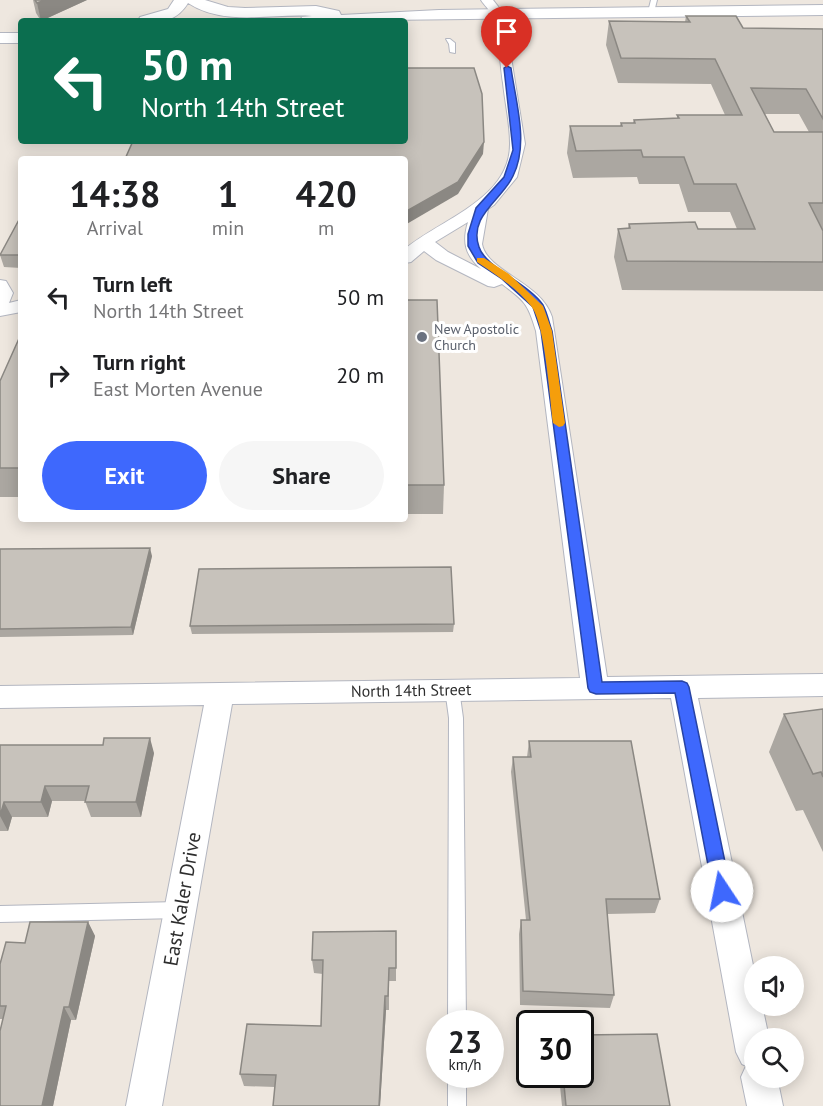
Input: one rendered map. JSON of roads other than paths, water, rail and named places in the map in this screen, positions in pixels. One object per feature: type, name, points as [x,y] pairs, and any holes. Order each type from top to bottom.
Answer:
[{"type":"main road","points":[[155,18],[174,12],[188,1],[229,13],[296,10],[323,12],[343,18],[503,7],[653,6],[823,10]]},
{"type":"main road","points":[[0,38],[18,38]]},
{"type":"street","points":[[408,255],[424,242],[480,208],[509,177],[518,144],[503,7],[487,0]]},
{"type":"street","points":[[480,208],[473,234],[475,253],[481,261],[527,295],[538,306],[546,331],[596,688]]},
{"type":"street","points":[[408,247],[424,242]]},
{"type":"street","points":[[424,242],[470,271],[527,295]]},
{"type":"street","points":[[1,292],[18,292]]},
{"type":"street","points":[[0,310],[18,307]]},
{"type":"street","name":"North 14th Street","points":[[0,697],[823,685]]},
{"type":"street","points":[[682,687],[749,1028]]},
{"type":"street","name":"East Kaler Drive","points":[[144,1106],[220,693]]},
{"type":"street","points":[[761,1088],[765,1106]]},
{"type":"lane","points":[[448,40],[452,42],[453,52]]},
{"type":"lane","points":[[452,689],[456,718],[456,1010]]},
{"type":"lane","points":[[0,914],[180,910]]},
{"type":"lane","points":[[457,1088],[457,1106]]},
{"type":"place","name":"New Apostolic Church","points":[[422,337]]}]
